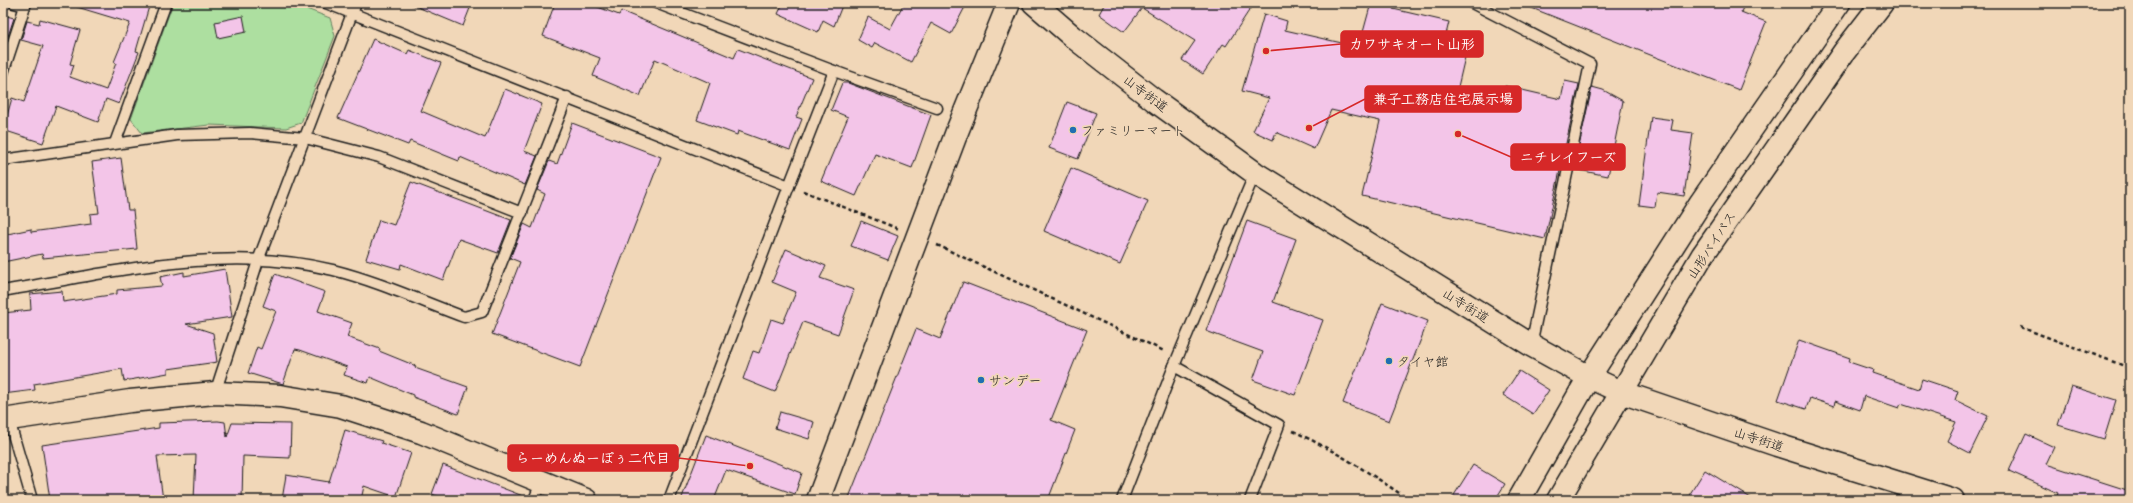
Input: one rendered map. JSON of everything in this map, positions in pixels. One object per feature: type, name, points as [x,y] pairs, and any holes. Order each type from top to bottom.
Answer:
[{"type":"main road","points":[[818,500],[917,236],[1009,3]]},
{"type":"main road","name":"山寺街道","points":[[1034,3],[1072,36],[1154,100],[1255,173],[1532,345],[1589,377],[1621,392],[1777,445],[1953,500]]},
{"type":"main road","points":[[1519,500],[1589,377],[1701,202],[1839,3]]},
{"type":"main road","name":"山形バイパス","points":[[1558,500],[1702,256],[1844,52],[1882,3]]},
{"type":"main road","points":[[6,420],[130,401],[215,393],[280,396],[341,406],[421,432],[537,491],[586,500]]},
{"type":"lane","points":[[3,73],[26,5],[14,3]]},
{"type":"lane","points":[[115,143],[166,3]]},
{"type":"lane","points":[[326,3],[789,186]]},
{"type":"lane","points":[[215,393],[259,258],[356,3]]},
{"type":"lane","points":[[656,3],[834,71],[937,108]]},
{"type":"lane","points":[[1472,3],[1590,64],[1532,345]]},
{"type":"lane","points":[[668,500],[834,71]]},
{"type":"lane","points":[[3,291],[193,261],[259,258],[333,270],[464,317],[482,312],[567,97]]},
{"type":"lane","points":[[3,160],[177,135],[250,133],[305,138],[379,157],[522,213]]},
{"type":"lane","points":[[1122,500],[1176,362],[1255,173]]},
{"type":"lane","points":[[1176,362],[1280,425],[1250,500]]},
{"type":"lane","points":[[6,420],[32,500]]},
{"type":"path","points":[[789,186],[917,236],[1176,362]]},
{"type":"path","points":[[2020,327],[2130,368]]},
{"type":"path","points":[[1280,425],[1316,441],[1374,476],[1409,500]]},
{"type":"green space","points":[[173,3],[291,3],[330,18],[335,36],[301,123],[286,128],[209,125],[142,133],[131,119]]},
{"type":"building","points":[[78,3],[150,3],[136,51],[139,52],[119,104],[106,99],[98,122],[56,106],[43,143],[3,130],[12,98],[24,102],[43,46],[21,40],[27,21],[39,24],[40,19],[80,30],[70,64],[74,65],[70,77],[106,90],[116,63],[114,62],[130,23],[77,7]]},
{"type":"building","points":[[408,3],[472,3],[463,26]]},
{"type":"building","points":[[555,3],[587,3],[619,15],[621,11],[734,58],[738,49],[812,78],[796,117],[802,119],[790,150],[738,131],[737,135],[697,120],[710,83],[655,59],[640,96],[593,76],[600,58],[543,36]]},
{"type":"building","points":[[783,3],[843,3],[834,26],[823,20],[818,32],[778,14]]},
{"type":"building","points":[[904,3],[967,3],[951,34],[931,23],[911,62],[875,43],[872,48],[858,40],[868,17],[890,29]]},
{"type":"building","points":[[1105,3],[1254,3],[1226,46],[1223,44],[1203,74],[1182,60],[1195,41],[1142,8],[1124,32],[1099,14]]},
{"type":"building","points":[[1371,3],[1395,3],[1393,9],[1449,22],[1442,51],[1465,57],[1457,91],[1501,101],[1505,86],[1561,99],[1565,81],[1579,84],[1545,239],[1362,196],[1380,121],[1331,110],[1314,149],[1276,132],[1273,140],[1253,131],[1269,98],[1242,91],[1264,14],[1287,21],[1285,30],[1359,47]]},
{"type":"building","points":[[1519,3],[1745,3],[1741,12],[1766,22],[1739,90]]},
{"type":"building","points":[[3,15],[14,18],[8,36],[3,35]]},
{"type":"building","points":[[243,16],[246,32],[218,38],[215,22]]},
{"type":"building","points":[[373,39],[407,54],[409,50],[441,63],[421,111],[485,138],[505,89],[542,104],[524,151],[537,156],[525,185],[460,157],[459,161],[410,141],[408,145],[338,118]]},
{"type":"building","points":[[842,83],[848,83],[931,115],[912,168],[875,154],[856,196],[821,181],[848,117],[831,110]]},
{"type":"building","points":[[1592,87],[1603,90],[1623,101],[1608,176],[1574,169]]},
{"type":"building","name":"ファミリーマート","points":[[1067,102],[1096,113],[1078,159],[1049,148]]},
{"type":"building","points":[[1651,117],[1673,120],[1671,130],[1693,133],[1684,196],[1657,192],[1655,207],[1639,205]]},
{"type":"building","points":[[572,123],[661,157],[580,367],[492,334],[520,262],[510,258],[524,224],[532,228],[545,194],[537,190],[549,161],[557,164]]},
{"type":"building","points":[[121,158],[128,210],[133,210],[137,249],[43,258],[42,254],[3,262],[3,235],[31,229],[31,232],[91,224],[90,214],[99,213],[92,162]]},
{"type":"building","points":[[1071,168],[1148,201],[1120,264],[1044,231]]},
{"type":"building","points":[[411,182],[511,220],[498,253],[459,239],[443,280],[401,264],[400,269],[366,259],[379,220],[394,225]]},
{"type":"building","points":[[861,221],[898,236],[888,260],[851,246]]},
{"type":"building","points":[[1247,221],[1296,239],[1273,302],[1323,320],[1295,395],[1253,380],[1263,352],[1206,331]]},
{"type":"building","points":[[786,249],[826,266],[820,278],[854,290],[838,334],[803,322],[775,392],[743,379],[753,351],[759,353],[771,319],[783,323],[796,292],[772,282]]},
{"type":"building","points":[[225,269],[232,317],[186,324],[213,333],[217,362],[168,369],[168,373],[124,381],[122,369],[34,384],[35,390],[3,394],[3,313],[31,310],[30,294],[62,291],[63,302],[117,294],[117,290],[162,286],[160,277],[184,272],[184,276]]},
{"type":"building","points":[[275,274],[325,292],[318,311],[352,323],[347,337],[380,349],[379,351],[416,366],[415,368],[468,387],[458,414],[413,397],[413,395],[370,377],[368,383],[344,375],[347,367],[295,349],[283,384],[248,373],[257,347],[261,349],[276,311],[263,306]]},
{"type":"building","name":"サンデー","points":[[963,282],[1087,330],[1051,420],[1075,430],[1048,500],[848,500],[916,329],[940,339]]},
{"type":"building","points":[[1382,303],[1428,321],[1389,421],[1343,403]]},
{"type":"building","points":[[1799,340],[1850,358],[1849,362],[1873,370],[1872,373],[1919,389],[1922,379],[1958,391],[1955,400],[1988,416],[1970,453],[1947,441],[1956,422],[1901,404],[1899,408],[1864,396],[1860,410],[1835,401],[1834,406],[1810,398],[1806,409],[1778,400]]},
{"type":"building","points":[[1519,371],[1549,390],[1533,414],[1503,395]]},
{"type":"building","points":[[2071,386],[2116,400],[2104,439],[2058,425]]},
{"type":"building","points":[[780,412],[814,422],[809,439],[775,428]]},
{"type":"building","points":[[225,422],[227,437],[232,423],[291,424],[290,458],[243,456],[242,500],[194,500],[196,455],[157,456],[163,500],[50,500],[42,445],[159,428],[159,423]]},
{"type":"building","points":[[345,430],[382,441],[381,443],[411,453],[396,497],[364,486],[361,500],[282,500],[286,475],[329,482]]},
{"type":"building","points":[[2026,434],[2054,447],[2046,464],[2130,491],[2130,500],[2056,500],[2058,493],[2009,471]]},
{"type":"building","points":[[706,435],[802,473],[795,494],[726,470],[714,500],[681,500]]},
{"type":"building","points":[[443,465],[528,498],[528,500],[447,500],[432,494]]},
{"type":"building","points":[[1473,465],[1505,484],[1495,500],[1451,500]]},
{"type":"building","points":[[1705,470],[1754,500],[1686,500]]},
{"type":"place","name":"カワサキオート山形","points":[[1266,51]]},
{"type":"place","name":"兼子工務店住宅展示場","points":[[1309,128]]},
{"type":"place","name":"ファミリーマート","points":[[1073,130]]},
{"type":"place","name":"ニチレイフーズ","points":[[1458,134]]},
{"type":"place","name":"タイヤ館","points":[[1389,361]]},
{"type":"place","name":"サンデー","points":[[981,380]]},
{"type":"place","name":"らーめんぬーぼぅ二代目","points":[[750,466]]}]
